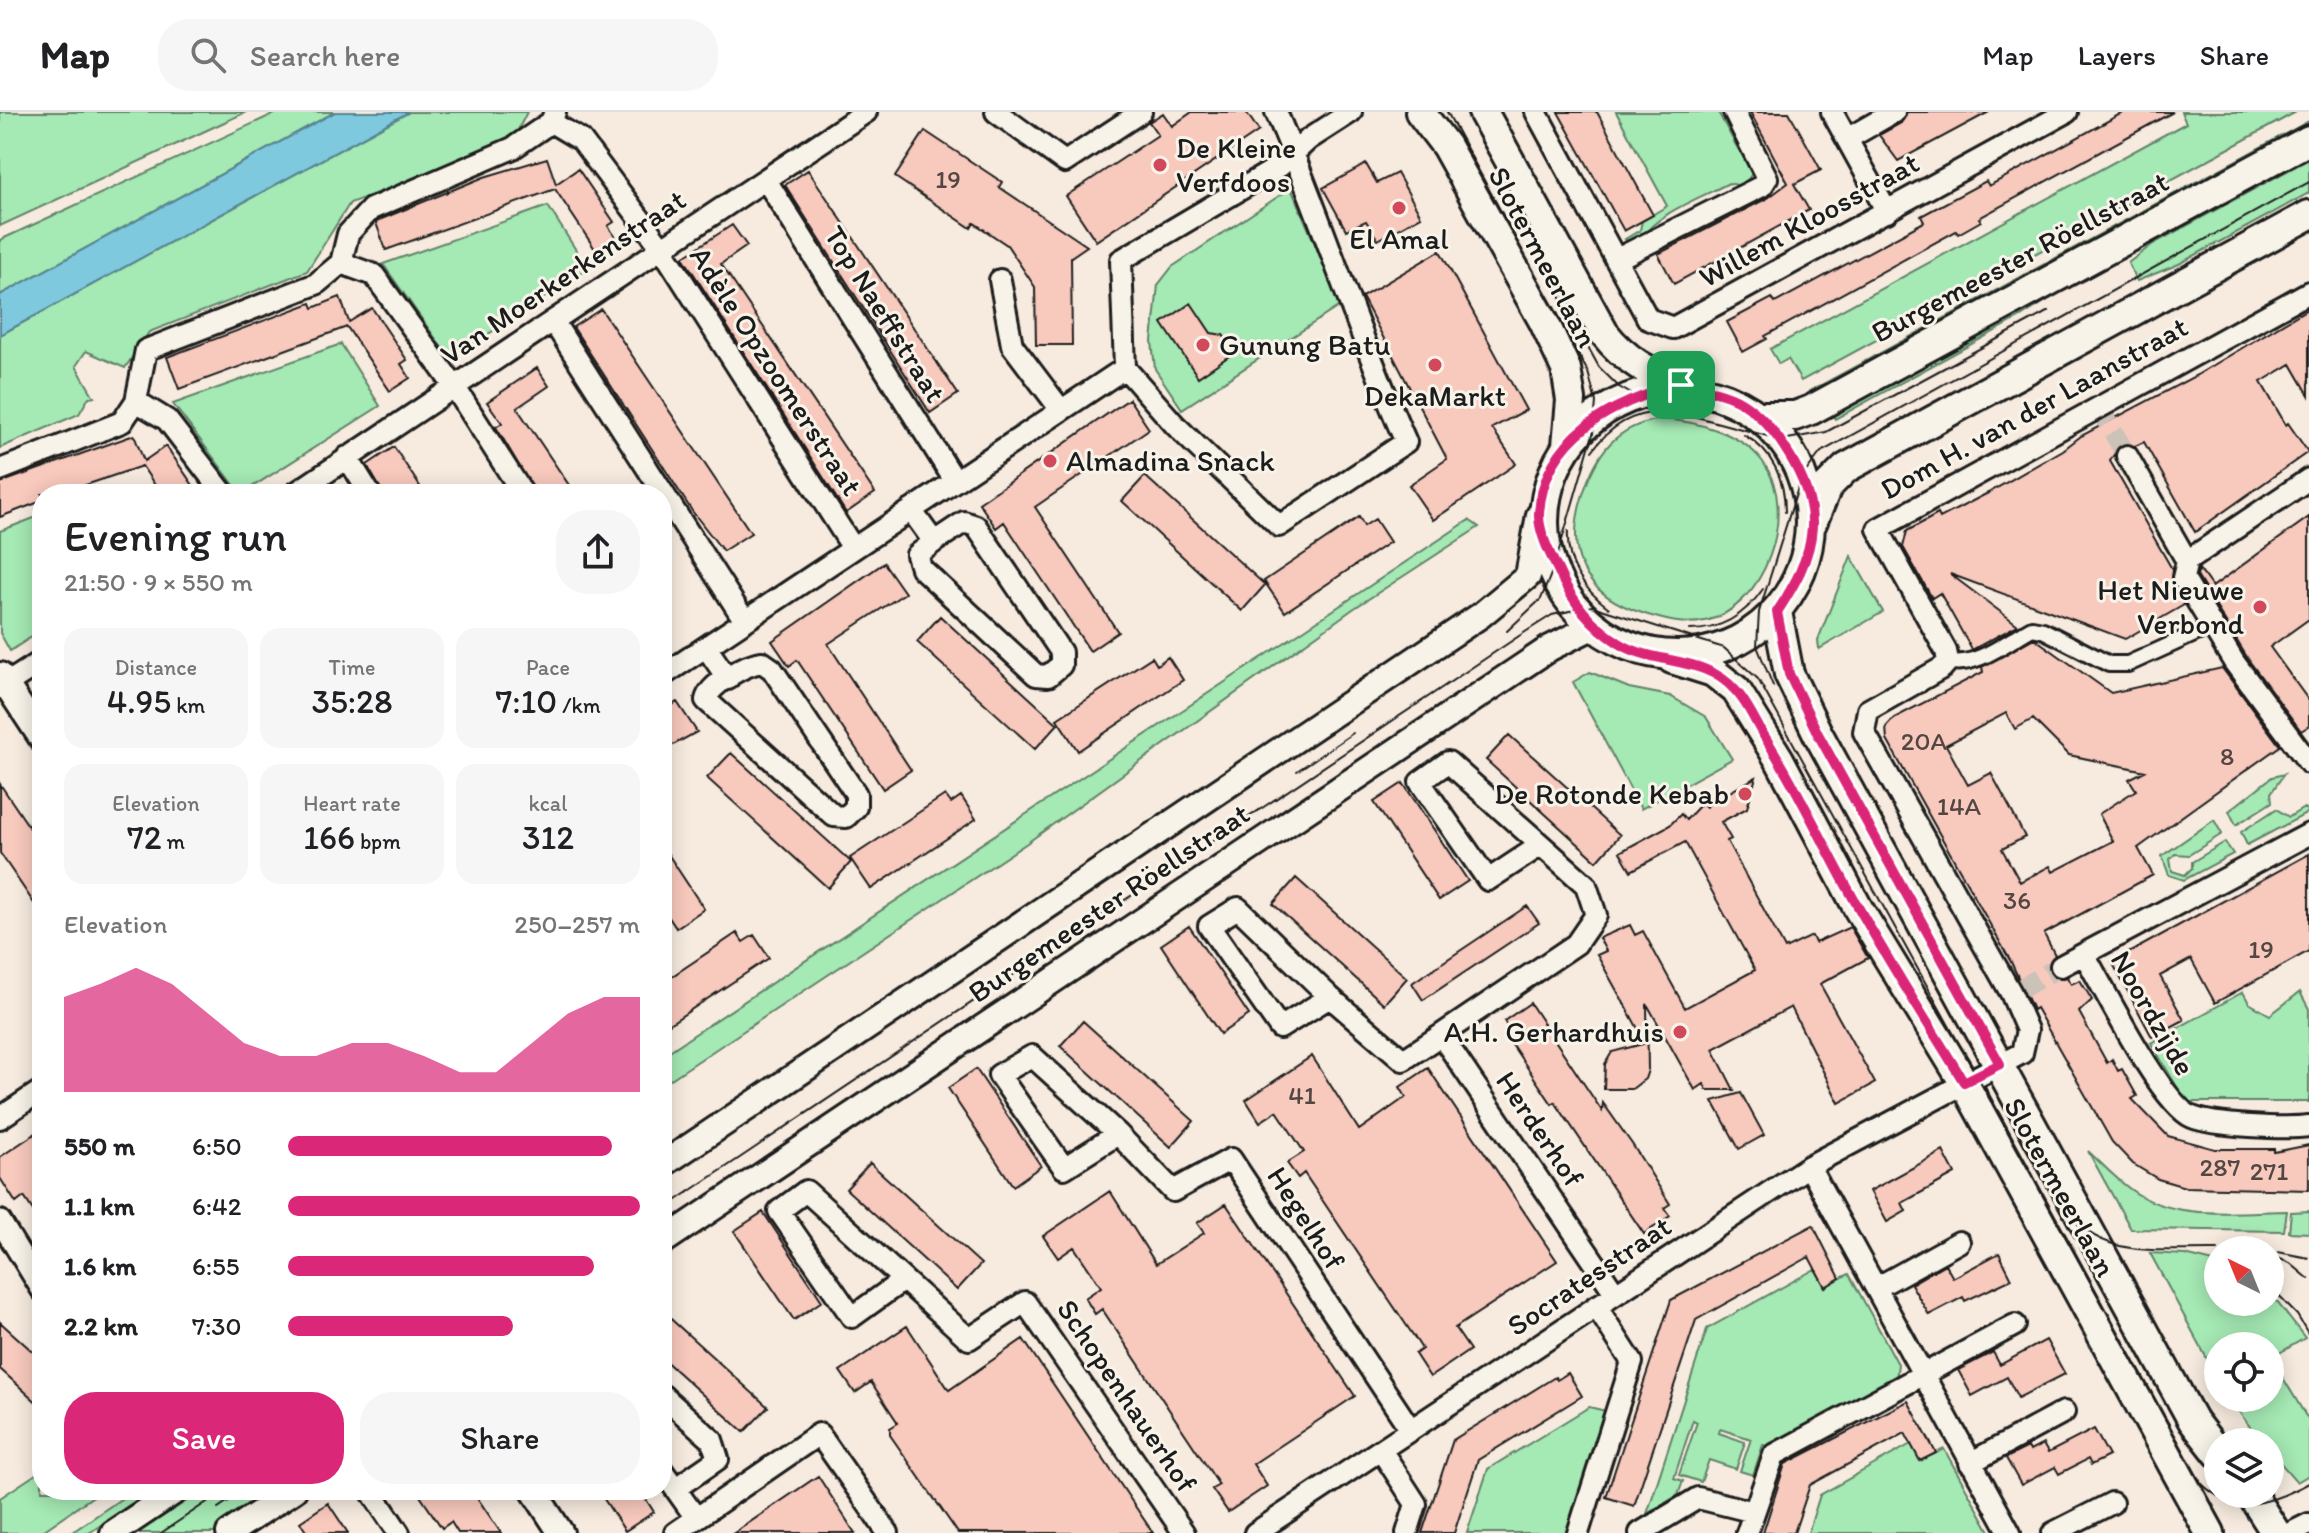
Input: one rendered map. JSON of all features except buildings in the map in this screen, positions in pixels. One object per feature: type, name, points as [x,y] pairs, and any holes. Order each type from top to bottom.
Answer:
[{"type":"main road","name":"Slotermeerlaan","points":[[1420,112],[1460,172],[1566,369],[1571,400],[1567,445]]},
{"type":"main road","name":"Slotermeerlaan","points":[[1483,112],[1604,333],[1621,355],[1638,367],[1681,385]]},
{"type":"main road","name":"Burgemeester Röellstraat","points":[[1759,416],[1795,416],[1811,410],[2309,140]]},
{"type":"main road","points":[[1812,523],[1798,472],[1782,440],[1739,401],[1717,391],[1681,385],[1633,397],[1601,414],[1567,445],[1552,472],[1539,515],[1562,580],[1596,625],[1629,649],[1672,659],[1724,648],[1757,631],[1777,612],[1799,576],[1812,523],[1827,487],[1846,468],[2309,215]]},
{"type":"main road","name":"Slotermeerlaan","points":[[1777,612],[1789,674],[1818,734],[2193,1421],[2204,1435]]},
{"type":"main road","name":"Slotermeerlaan","points":[[1672,659],[1713,672],[1736,690],[1779,759],[1859,910],[1964,1082],[2210,1533]]},
{"type":"main road","points":[[2260,1508],[2276,1533]]},
{"type":"street","name":"Van Moerkerkenstraat","points":[[308,484],[866,112]]},
{"type":"street","points":[[996,112],[1065,162],[1141,112]]},
{"type":"street","points":[[1276,112],[1294,153],[1354,306],[1373,368],[1406,442],[1279,526],[1175,425],[1125,368],[1121,260],[1280,166],[1294,153],[1351,112]]},
{"type":"street","name":"Slotermeerlaan","points":[[1536,112],[1648,319],[1662,327]]},
{"type":"street","points":[[1617,259],[1762,186],[1767,178],[1734,112]]},
{"type":"street","points":[[1832,112],[1887,212]]},
{"type":"street","points":[[1847,139],[1894,112]]},
{"type":"street","name":"Willem Kloosstraat","points":[[1662,327],[1673,328],[2067,112]]},
{"type":"street","points":[[0,470],[122,422],[136,401],[146,350],[316,284],[341,263],[348,234],[371,209],[513,148],[553,117]]},
{"type":"street","name":"Adèle Opzoomerstraat","points":[[553,117],[581,140],[661,247],[853,548]]},
{"type":"street","name":"Top Naeffstraat","points":[[766,180],[955,481]]},
{"type":"street","points":[[341,263],[374,275],[454,386],[517,484]]},
{"type":"street","points":[[1000,280],[1012,345],[1061,410]]},
{"type":"street","name":"Dom H. van der Laanstraat","points":[[1948,661],[1946,651],[1878,529],[2309,292]]},
{"type":"street","points":[[553,321],[657,484]]},
{"type":"street","points":[[672,669],[1125,368]]},
{"type":"street","points":[[136,401],[167,420],[216,484]]},
{"type":"street","points":[[2127,456],[2187,561]]},
{"type":"street","points":[[347,457],[364,484]]},
{"type":"street","points":[[2309,479],[2187,561],[2183,578],[2210,627],[2309,763]]},
{"type":"street","points":[[672,507],[745,621]]},
{"type":"street","points":[[911,510],[934,542]]},
{"type":"street","name":"Burgemeester Röellstraat","points":[[672,1158],[1481,615],[1528,576],[1539,515]]},
{"type":"street","points":[[964,522],[972,522],[1061,652],[1061,665],[1048,676],[1036,675],[921,568],[917,555],[934,542],[964,522]]},
{"type":"street","name":"Burgemeester Röellstraat","points":[[672,1235],[1550,648],[1596,625]]},
{"type":"street","points":[[1948,661],[1958,664],[1972,661],[2032,628],[2043,630],[2109,664],[2128,664],[2210,627]]},
{"type":"street","points":[[706,647],[728,679]]},
{"type":"street","name":"Slotermeerlaan","points":[[1948,661],[1942,668],[1868,710],[1864,732],[2015,991],[2027,1030],[2022,1053],[2000,1064]]},
{"type":"street","points":[[757,663],[772,669],[856,794],[858,801],[852,812],[840,819],[834,816],[709,704],[706,696],[728,679],[757,663]]},
{"type":"street","points":[[32,666],[2,682],[32,725]]},
{"type":"street","points":[[1330,997],[1280,1028],[1209,926],[1238,908],[1330,997],[1403,1060],[1576,944],[1596,915],[1586,885],[1448,762],[1420,782],[1488,880],[1541,845]]},
{"type":"street","points":[[2061,966],[2309,834]]},
{"type":"street","name":"Noordzijde","points":[[2084,954],[2169,1100],[2193,1117],[2279,1129],[2309,1126]]},
{"type":"street","name":"Herderhof","points":[[1441,1035],[1615,1293]]},
{"type":"street","name":"Hegelhof","points":[[1118,1134],[1064,1168],[999,1075],[1032,1056],[1118,1134],[1173,1191],[1231,1159],[1411,1430]]},
{"type":"street","name":"Socratesstraat","points":[[1255,1533],[1809,1166],[2000,1064]]},
{"type":"street","points":[[0,1118],[32,1097]]},
{"type":"street","points":[[1809,1166],[2010,1533]]},
{"type":"street","name":"Schopenhauerhof","points":[[902,1281],[852,1317],[779,1211],[806,1191],[969,1339],[1025,1302],[1184,1533]]},
{"type":"street","points":[[0,1221],[32,1274]]},
{"type":"street","points":[[1876,1288],[1959,1242]]},
{"type":"street","points":[[1578,1533],[1632,1362],[1596,1306]]},
{"type":"street","points":[[1747,1533],[1774,1455],[2015,1325]]},
{"type":"street","points":[[672,1404],[712,1440],[718,1459],[676,1488]]},
{"type":"street","points":[[1970,1463],[2064,1412]]},
{"type":"street","points":[[675,1533],[819,1434],[888,1533]]},
{"type":"street","points":[[1381,1450],[1416,1504],[1407,1533]]},
{"type":"street","points":[[672,1483],[696,1518]]},
{"type":"street","points":[[1640,1533],[1698,1498],[1754,1512]]},
{"type":"street","points":[[113,1533],[162,1500]]},
{"type":"street","points":[[229,1533],[279,1500]]},
{"type":"street","points":[[377,1500],[399,1533]]},
{"type":"street","points":[[540,1500],[561,1533]]},
{"type":"street","points":[[2053,1533],[2112,1503]]},
{"type":"street","points":[[2291,1533],[2309,1524]]},
{"type":"green space","points":[[0,112],[246,112],[0,226]]},
{"type":"green space","points":[[278,112],[335,112],[0,295],[0,240]]},
{"type":"green space","points":[[409,112],[527,112],[512,142],[350,203],[307,271],[149,332],[125,368],[86,351],[76,366],[94,397],[89,397],[79,414],[0,448],[0,335]]},
{"type":"green space","points":[[1616,112],[1718,112],[1738,149],[1751,153],[1751,175],[1741,186],[1729,183],[1680,207],[1657,221],[1640,240],[1630,243],[1625,239],[1640,230],[1642,221],[1667,206]]},
{"type":"green space","points":[[2181,112],[2296,112],[1801,381],[1788,359],[1779,364],[1770,349],[2186,123]]},
{"type":"green space","points":[[2309,121],[2309,132],[1817,398],[1810,391]]},
{"type":"green space","points":[[2309,159],[2309,193],[2179,264],[2137,281],[2128,263],[2153,244]]},
{"type":"green space","points":[[1291,188],[1341,305],[1182,409],[1155,369],[1152,341],[1158,285],[1172,267]]},
{"type":"green space","points":[[548,206],[588,269],[450,359],[383,264]]},
{"type":"green space","points":[[2088,274],[2021,317],[1835,419],[1828,408]]},
{"type":"green space","points":[[341,344],[380,406],[257,484],[233,484],[173,404]]},
{"type":"green space","points":[[1660,419],[1688,422],[1716,430],[1743,443],[1763,462],[1773,483],[1778,506],[1776,531],[1770,555],[1759,578],[1744,598],[1726,612],[1705,621],[1675,622],[1624,606],[1593,584],[1578,554],[1576,536],[1583,494],[1602,454],[1631,428]]},
{"type":"green space","points":[[32,519],[32,637],[10,651],[0,633],[0,531]]},
{"type":"green space","points":[[1469,520],[1479,527],[1353,609],[1027,843],[672,1078],[672,1049]]},
{"type":"green space","points":[[1851,556],[1883,612],[1819,649],[1818,640]]},
{"type":"green space","points":[[1590,672],[1629,688],[1670,696],[1706,717],[1732,759],[1641,809],[1573,682]]},
{"type":"green space","points":[[2284,774],[2271,793],[2272,802],[2236,825],[2229,811],[2272,777]]},
{"type":"green space","points":[[2304,808],[2308,811],[2304,815],[2247,845],[2241,832],[2276,809],[2289,817]]},
{"type":"green space","points":[[2214,820],[2222,834],[2189,855],[2175,854],[2170,859],[2172,871],[2185,875],[2192,868],[2192,862],[2225,842],[2233,854],[2184,880],[2169,875],[2162,856]]},
{"type":"green space","points":[[2243,992],[2249,1003],[2270,1015],[2300,992],[2309,1009],[2309,1102],[2186,1102],[2151,1043]]},
{"type":"green space","points":[[2088,1151],[2124,1185],[2147,1199],[2165,1206],[2205,1212],[2287,1211],[2284,1231],[2131,1229]]},
{"type":"green space","points":[[2309,1211],[2309,1233],[2289,1232],[2291,1212]]},
{"type":"green space","points":[[2150,1253],[2204,1260],[2204,1316],[2284,1316],[2284,1311],[2305,1338],[2284,1350],[2284,1332],[2204,1332],[2204,1353]]},
{"type":"green space","points":[[1815,1269],[1825,1286],[1849,1274],[1898,1364],[1896,1379],[1772,1446],[1763,1445],[1753,1475],[1740,1471],[1751,1439],[1720,1429],[1719,1433],[1745,1442],[1736,1469],[1709,1460],[1701,1482],[1679,1475],[1697,1422],[1693,1420],[1674,1478],[1683,1481],[1678,1495],[1647,1514],[1707,1329]]},
{"type":"green space","points":[[2284,1380],[2309,1421],[2309,1475],[2297,1482],[2284,1467],[2284,1428],[2251,1428],[2239,1412],[2284,1412]]},
{"type":"green space","points":[[1589,1407],[1610,1412],[1570,1533],[1467,1533],[1488,1469]]},
{"type":"green space","points":[[1911,1444],[1920,1461],[1944,1449],[1991,1533],[1808,1533],[1820,1495]]},
{"type":"green space","points":[[32,1477],[32,1500],[88,1500],[40,1533],[0,1533],[0,1498]]},
{"type":"green space","points":[[119,1500],[138,1500],[89,1533],[71,1533]]},
{"type":"green space","points":[[177,1500],[268,1500],[219,1533],[129,1533]]},
{"type":"water","points":[[335,112],[409,112],[0,335],[0,295]]},
{"type":"tunnel","points":[[2098,406],[2127,456]]},
{"type":"tunnel","points":[[2020,989],[2061,966]]},
{"type":"tram line","points":[[1447,112],[1588,372],[1596,402],[1593,434],[1555,564],[1541,599],[1507,631]]},
{"type":"tram line","points":[[1773,686],[1757,646],[1759,612],[1801,478],[1821,452],[2309,182]]},
{"type":"tram line","points":[[1543,265],[1599,367],[1619,387],[1649,404],[1782,440],[1826,432],[2049,311]]},
{"type":"tram line","points":[[1592,451],[1623,422],[1643,414],[1666,413]]},
{"type":"tram line","points":[[1744,435],[1770,458],[1780,478],[1785,512]]},
{"type":"tram line","points":[[1568,531],[1570,554],[1578,575],[1591,593],[1609,608]]},
{"type":"tram line","points":[[1690,630],[1712,627],[1731,619],[1763,589]]},
{"type":"tram line","points":[[672,1203],[1519,636],[1552,615],[1592,606],[1724,648],[1758,679],[2201,1483],[2214,1494],[2240,1503],[2268,1501],[2309,1483]]},
{"type":"tram line","points":[[1297,771],[1353,733]]},
{"type":"tram line","points":[[2051,1190],[2067,1213],[2085,1230],[2103,1240],[2144,1250],[2204,1250]]},
{"type":"tram line","points":[[2284,1253],[2309,1258]]},
{"type":"tram line","points":[[2284,1261],[2309,1279]]},
{"type":"tram line","points":[[2284,1302],[2309,1335]]},
{"type":"tram line","points":[[161,1533],[210,1500]]},
{"type":"tram line","points":[[218,1508],[230,1500]]},
{"type":"place","name":"De Kleine Verfdoos","points":[[1160,165]]},
{"type":"place","name":"El Amal","points":[[1399,208]]},
{"type":"place","name":"Gunung Batu","points":[[1203,345]]},
{"type":"place","name":"DekaMarkt","points":[[1435,365]]},
{"type":"place","name":"Almadina Snack","points":[[1050,461]]},
{"type":"place","name":"Het Nieuwe Verbond","points":[[2260,607]]},
{"type":"place","name":"De Rotonde Kebab","points":[[1745,794]]},
{"type":"place","name":"A.H. Gerhardhuis","points":[[1680,1032]]},
{"type":"route","points":[[1681,385],[1717,391],[1739,401],[1759,416],[1782,440],[1801,478],[1812,523],[1810,539],[1799,576],[1777,612],[1789,674],[1818,734],[2000,1064],[1964,1082],[1859,910],[1779,759],[1736,690],[1713,672],[1672,659],[1641,654],[1618,643],[1579,607],[1562,580],[1549,550],[1539,515],[1552,472],[1567,445],[1596,417],[1633,397],[1681,385]]}]
